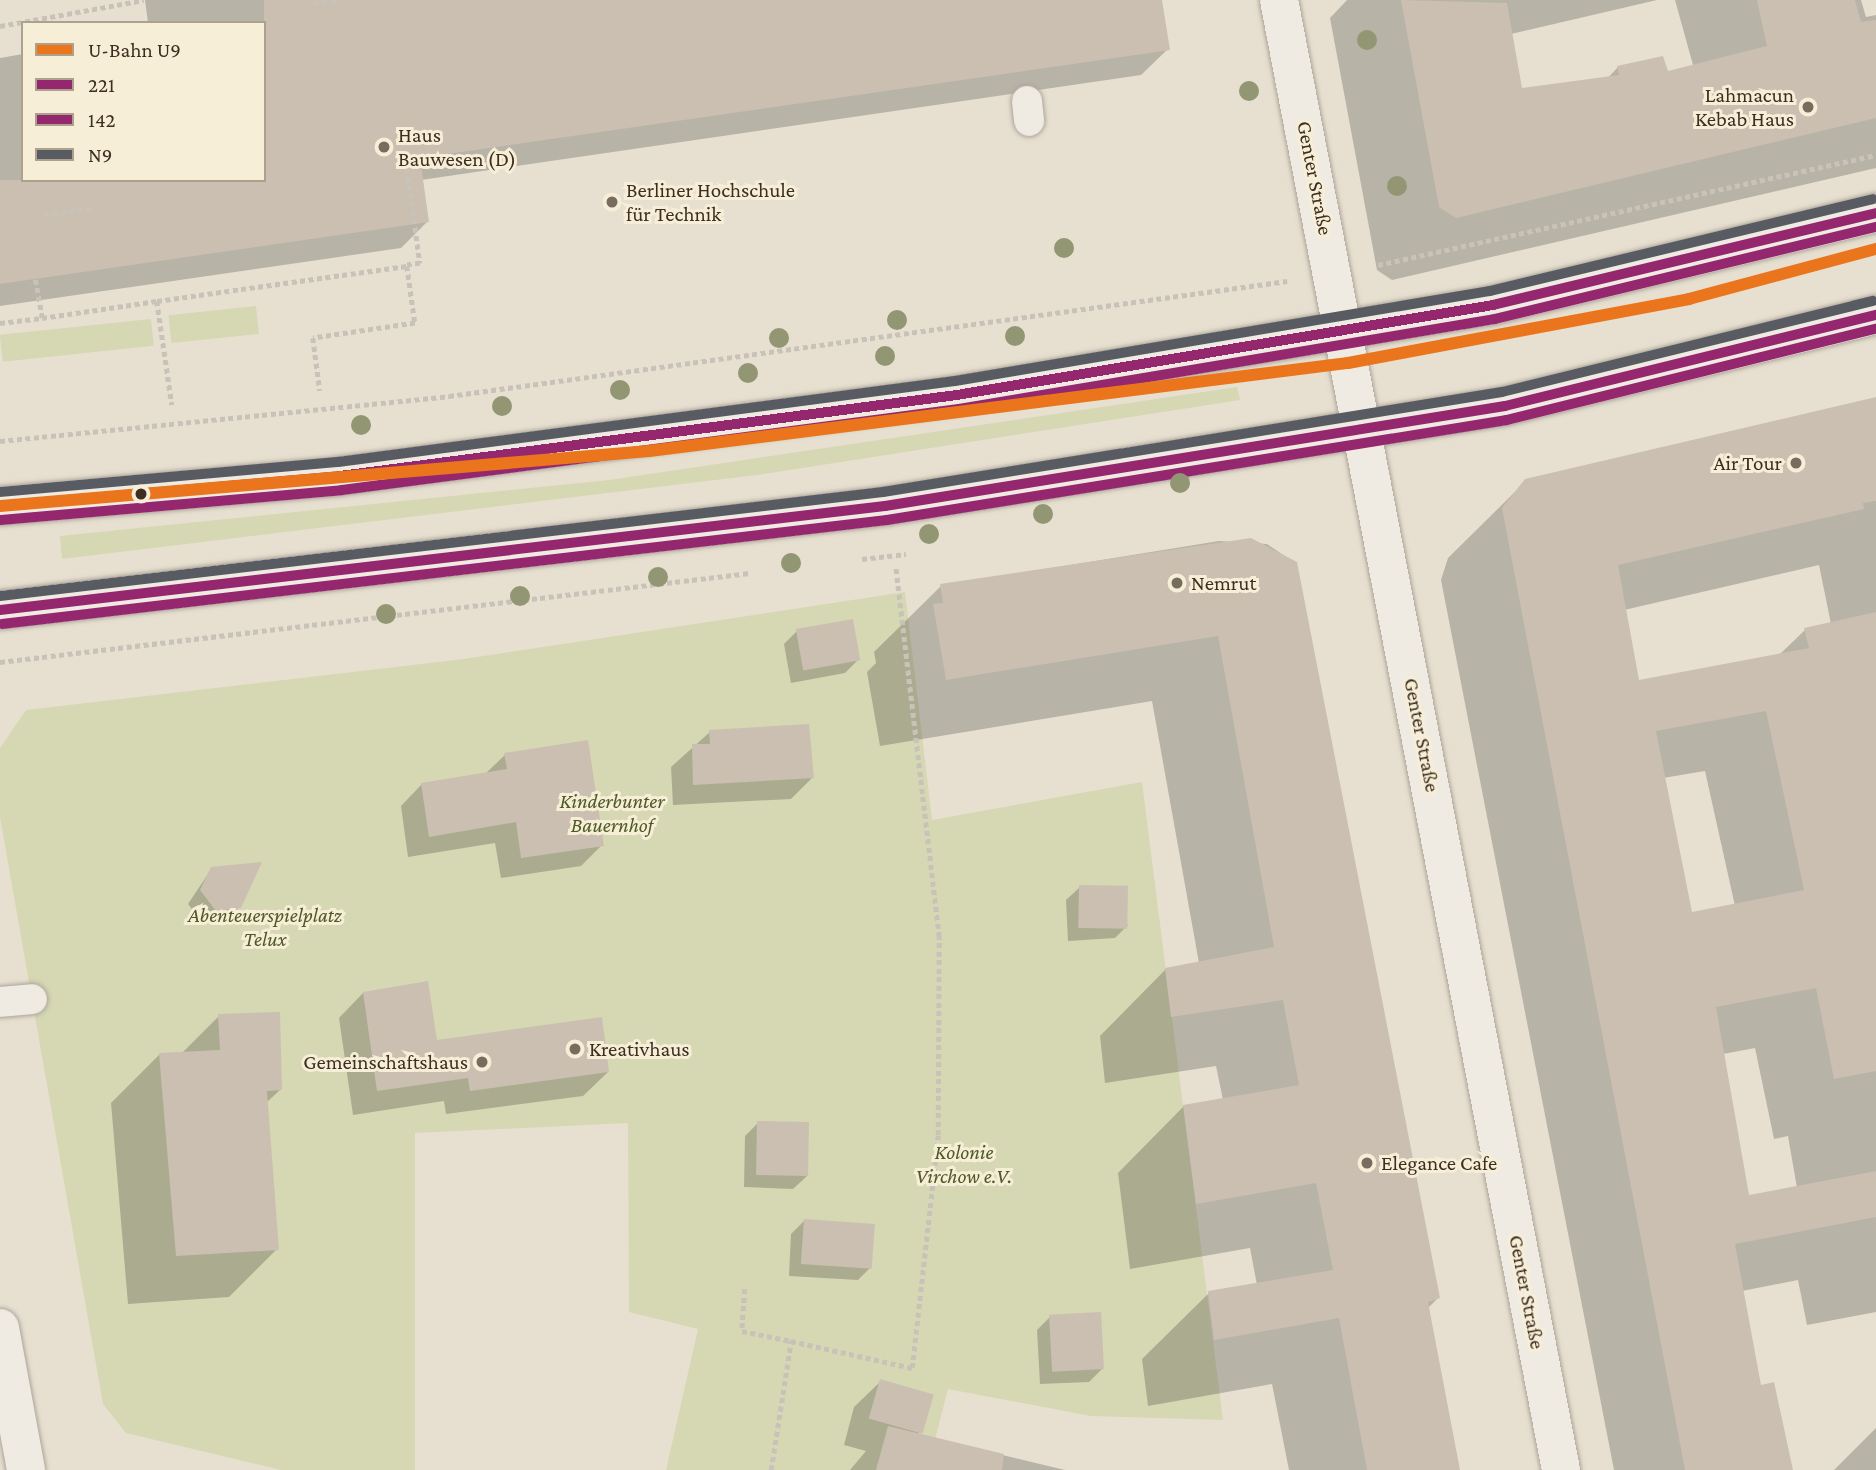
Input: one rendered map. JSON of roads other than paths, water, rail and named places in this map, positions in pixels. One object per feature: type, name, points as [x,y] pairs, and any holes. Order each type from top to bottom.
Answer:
[{"type":"main road","name":"Genter Straße","points":[[1279,0],[1560,1470]]},
{"type":"main road","points":[[0,506],[340,476],[943,397],[1343,327],[1493,305],[1876,213]]},
{"type":"main road","points":[[0,610],[885,506],[1504,406],[1876,315]]},
{"type":"main road","points":[[0,1328],[26,1470]]},
{"type":"lane","points":[[0,1002],[32,999]]},
{"type":"metro line","name":"U9","points":[[0,506],[649,451],[1348,363],[1689,299],[1876,249]]},
{"type":"place","name":"Lahmacun Kebab Haus","points":[[1808,107]]},
{"type":"place","name":"Haus Bauwesen (D)","points":[[384,147]]},
{"type":"place","name":"Berliner Hochschule für Technik","points":[[612,202]]},
{"type":"place","name":"Air Tour","points":[[1796,463]]},
{"type":"place","name":"Nemrut","points":[[1177,583]]},
{"type":"place","name":"Kreativhaus","points":[[575,1049]]},
{"type":"place","name":"Gemeinschaftshaus","points":[[482,1062]]},
{"type":"place","name":"Elegance Cafe","points":[[1367,1163]]},
{"type":"park label","name":"Kinderbunter Bauernhof","points":[[612,813]]},
{"type":"park label","name":"Abenteuerspielplatz Telux","points":[[265,927]]},
{"type":"park label","name":"Kolonie Virchow e.V.","points":[[964,1164]]}]
